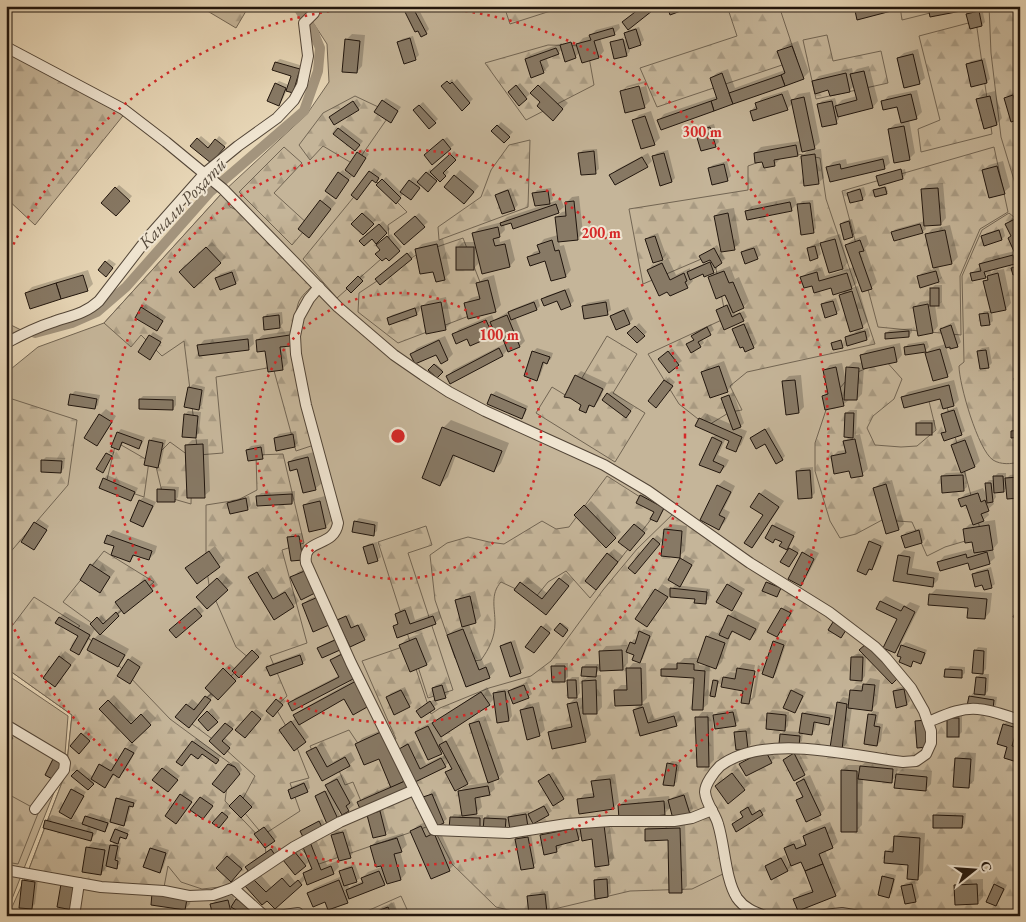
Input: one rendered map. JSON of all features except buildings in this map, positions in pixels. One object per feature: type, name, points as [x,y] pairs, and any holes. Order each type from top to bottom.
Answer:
[{"type":"street","points":[[6,343],[30,331],[75,316],[91,308],[99,301],[168,214],[238,146],[276,118],[294,100],[302,85],[308,56],[304,23],[315,10]]},
{"type":"street","points":[[6,47],[123,109],[207,175],[338,307],[394,354],[449,392],[485,412],[604,465],[648,491],[750,563],[829,612],[886,658],[911,688],[928,722],[932,737],[929,748],[922,757],[910,762],[812,750],[763,749],[744,754],[720,766],[709,782],[705,791],[718,822],[727,868],[737,898],[749,909],[766,916]]},
{"type":"street","points":[[319,287],[308,298],[299,317],[296,354],[306,405],[338,523],[337,530],[331,537],[307,550],[305,556],[306,563],[352,663],[434,830],[509,833],[567,824],[610,821],[674,822],[692,818],[712,810]]},
{"type":"street","points":[[928,722],[950,713],[972,709],[986,710],[1020,720]]},
{"type":"street","points":[[6,725],[64,760],[64,770],[35,809]]},
{"type":"street","points":[[6,870],[101,887],[164,890],[203,897],[233,888],[294,847],[340,822],[414,790]]},
{"type":"street","points":[[74,916],[80,883]]},
{"type":"street","points":[[233,888],[266,916]]},
{"type":"street","points":[[278,916],[298,913]]},
{"type":"street","points":[[816,916],[842,913],[860,916]]},
{"type":"green space","points":[[199,6],[249,6],[236,28]]},
{"type":"green space","points":[[319,6],[1020,6],[1020,916],[8,916],[29,869],[66,772],[72,715],[6,668],[6,373],[38,347],[104,323],[223,192],[307,114],[329,82],[327,44],[310,18]]},
{"type":"green space","points":[[504,6],[566,6],[510,24]]},
{"type":"green space","points":[[727,6],[779,6],[797,60],[657,107],[640,68],[737,36]]},
{"type":"green space","points":[[900,6],[958,6],[902,20]]},
{"type":"green space","points":[[989,6],[1020,6],[1020,200],[1001,137],[991,53]]},
{"type":"green space","points":[[976,21],[992,134],[921,152],[918,129],[940,120],[919,36]]},
{"type":"green space","points":[[827,35],[833,61],[881,51],[888,83],[816,99],[803,40]]},
{"type":"green space","points":[[548,45],[587,46],[594,85],[526,120],[485,63]]},
{"type":"green space","points":[[6,48],[126,112],[35,225],[6,198]]},
{"type":"green space","points":[[355,96],[391,113],[355,165],[323,146],[310,160],[299,145],[323,113]]},
{"type":"green space","points":[[530,140],[528,207],[439,240],[438,227],[481,197],[491,170],[509,145]]},
{"type":"green space","points":[[284,147],[302,163],[274,193],[309,225],[292,245],[239,192]]},
{"type":"green space","points":[[994,147],[1008,212],[980,229],[960,276],[961,335],[878,327],[842,191]]},
{"type":"green space","points":[[786,152],[820,158],[826,199],[875,344],[747,372],[730,386],[742,410],[730,412],[707,426],[679,404],[648,354],[726,318],[713,254],[643,284],[629,209],[748,190],[748,166]]},
{"type":"green space","points":[[371,176],[407,212],[388,225],[390,251],[337,298],[303,259]]},
{"type":"green space","points":[[223,192],[230,207],[254,218],[268,244],[293,259],[297,273],[315,283],[299,301],[296,333],[302,372],[320,443],[296,451],[273,367],[216,377],[223,453],[198,455],[184,341],[162,356],[141,335],[131,347],[104,323]]},
{"type":"green space","points":[[1009,213],[1020,222],[1020,462],[1006,464],[993,460],[981,444],[970,416],[962,387],[959,366],[964,362],[962,276],[982,230]]},
{"type":"green space","points":[[463,238],[490,308],[398,343],[358,312],[359,293],[419,253]]},
{"type":"green space","points":[[9,324],[27,333],[6,342],[6,325]]},
{"type":"green space","points":[[607,336],[637,354],[613,393],[645,413],[615,462],[536,413],[552,387],[570,398]]},
{"type":"green space","points":[[885,360],[902,379],[894,399],[873,416],[867,428],[875,445],[917,446],[936,430],[928,397],[943,392],[982,536],[945,547],[927,556],[912,522],[882,520],[856,534],[840,538],[830,521],[815,471],[815,443],[829,401],[851,375]]},
{"type":"green space","points":[[6,397],[77,420],[68,485],[7,556]]},
{"type":"green space","points":[[116,442],[149,461],[144,497],[106,484]]},
{"type":"green space","points":[[170,442],[192,458],[191,504],[163,496],[154,458]]},
{"type":"green space","points":[[283,454],[304,543],[282,550],[307,643],[270,656],[287,696],[275,707],[294,740],[309,778],[290,783],[300,811],[263,835],[239,806],[255,776],[223,747],[184,718],[250,659],[236,647],[209,585],[206,563],[206,505],[238,500],[257,490],[256,455]]},
{"type":"green space","points":[[607,476],[659,509],[590,598],[566,571],[548,582],[535,598],[501,582],[494,596],[495,628],[487,652],[481,660],[466,662],[455,658],[435,600],[430,555],[447,543],[468,537],[504,544],[542,521],[556,529],[569,527]]},
{"type":"green space","points":[[677,510],[886,652],[929,720],[976,709],[1020,719],[1020,916],[864,916],[853,913],[831,912],[775,916],[763,913],[745,904],[729,871],[692,889],[630,891],[529,915],[496,907],[452,864],[432,825],[316,865],[297,844],[415,791],[392,742],[396,739],[362,661],[408,645],[431,714],[440,708],[489,688],[531,676],[551,661],[603,590],[637,549]]},
{"type":"green space","points":[[426,526],[432,545],[408,553],[453,690],[428,698],[378,542]]},
{"type":"green space","points":[[104,551],[154,582],[100,629],[63,602]]},
{"type":"green space","points":[[34,597],[80,626],[76,629],[104,650],[170,719],[235,767],[228,778],[225,801],[265,843],[266,855],[230,886],[202,889],[181,882],[168,866],[164,887],[104,887],[29,869],[66,772],[72,715],[6,668],[6,634]]},
{"type":"green space","points":[[6,674],[68,716],[64,767],[6,914]]},
{"type":"green space","points":[[349,730],[361,748],[379,745],[400,790],[363,806],[353,782],[345,785],[338,768],[323,775],[310,746]]},
{"type":"green space","points":[[6,793],[39,811],[18,864],[6,862]]},
{"type":"green space","points":[[401,896],[410,916],[356,916]]},
{"type":"waterway","name":"Канали Роҳатӣ","points":[[35,333],[72,323],[97,312],[126,287],[210,192],[304,111],[318,71],[320,48],[313,31],[295,6]]}]
